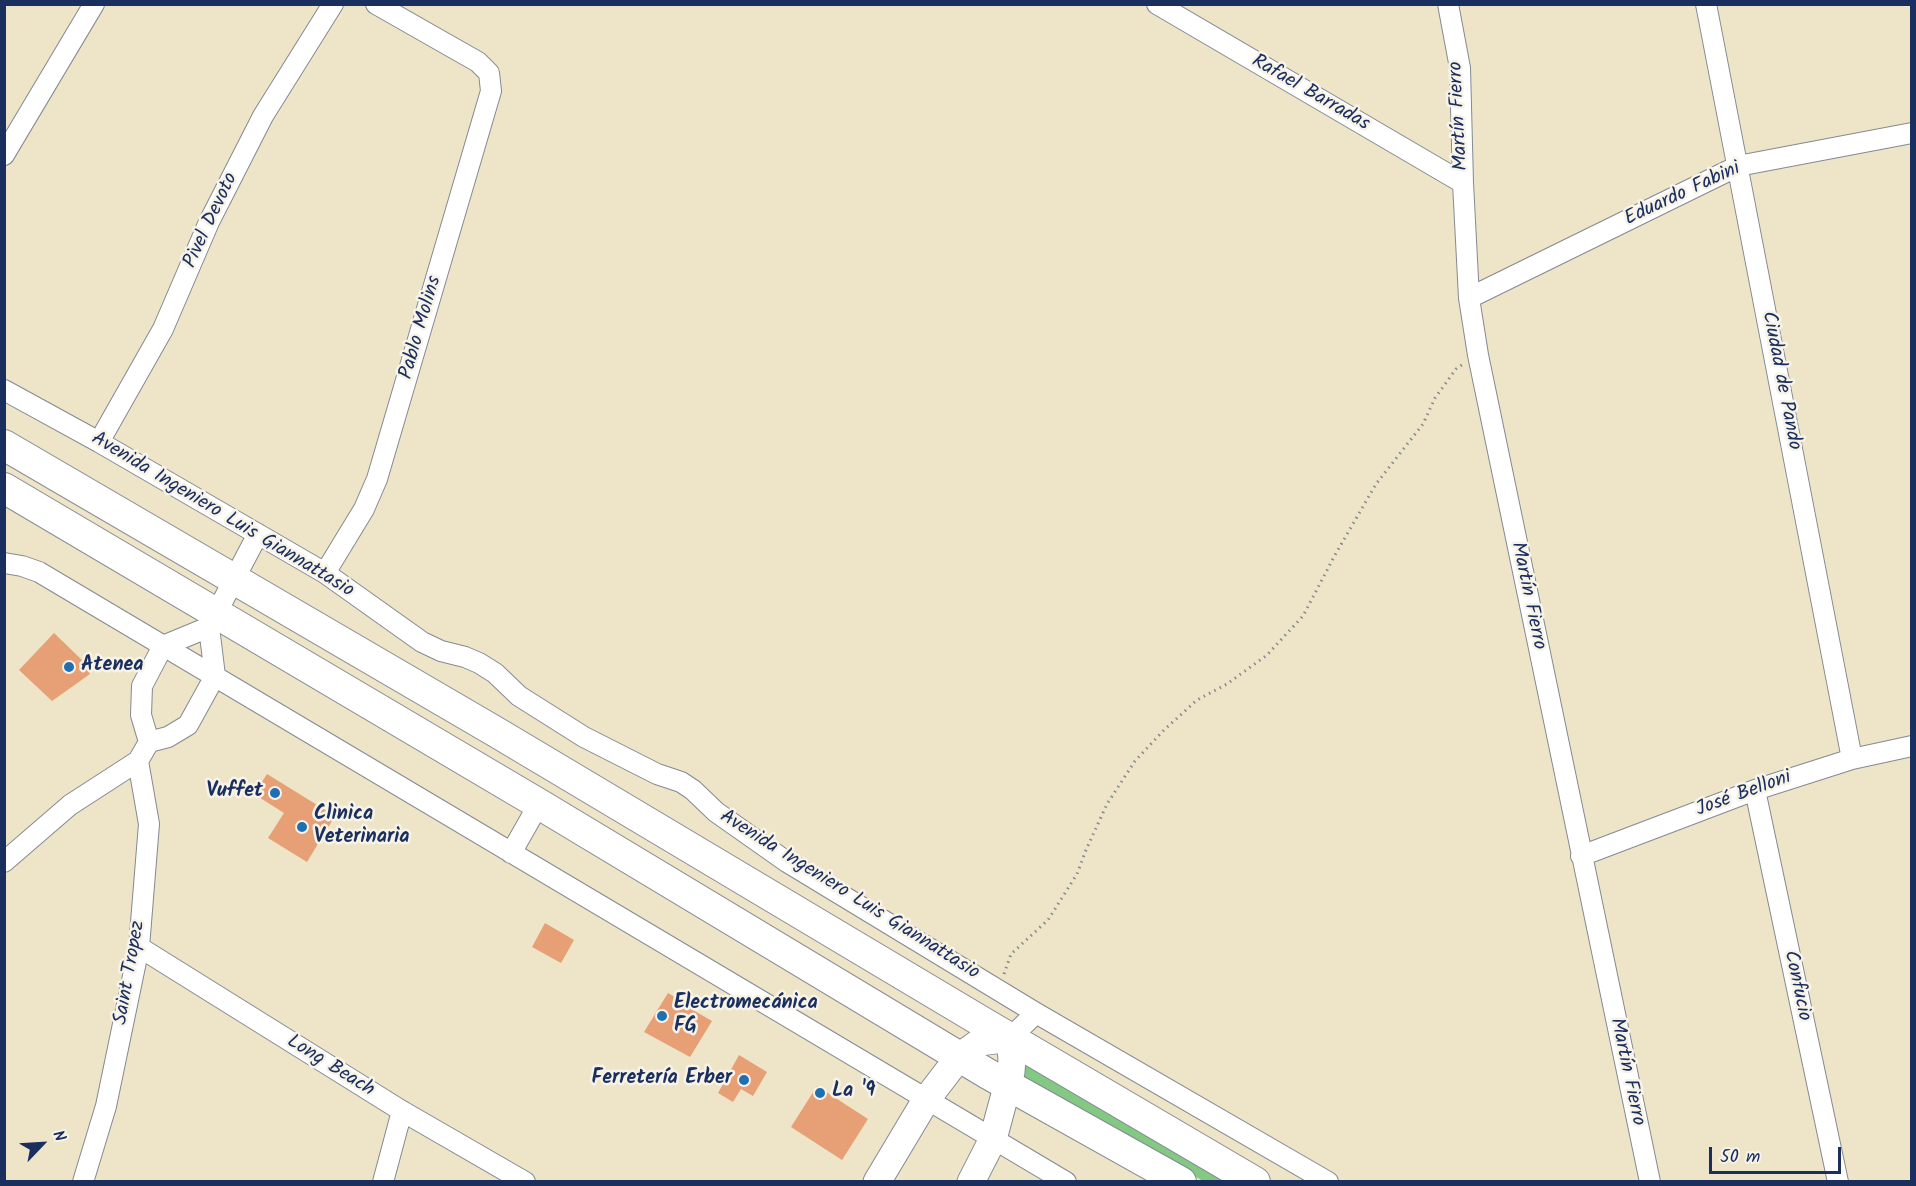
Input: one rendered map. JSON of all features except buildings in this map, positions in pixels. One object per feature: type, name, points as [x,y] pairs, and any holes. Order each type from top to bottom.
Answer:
[{"type":"main road","name":"Avenida Ingeniero Luis Giannattasio","points":[[4,446],[506,738],[1255,1182]]},
{"type":"main road","points":[[4,488],[213,621],[539,804],[959,1057],[1181,1182]]},
{"type":"street","points":[[4,155],[94,4]]},
{"type":"street","name":"Pivel Devoto","points":[[99,442],[163,329],[210,222],[263,116],[333,4]]},
{"type":"street","name":"Pablo Molins","points":[[325,573],[364,509],[388,446],[491,91],[489,73],[478,62],[376,4]]},
{"type":"street","name":"Rafael Barradas","points":[[1157,4],[1463,183]]},
{"type":"street","name":"Martín Fierro","points":[[1448,4],[1460,68],[1469,298],[1478,355],[1650,1182]]},
{"type":"street","name":"Ciudad de Pando","points":[[1706,4],[1852,759]]},
{"type":"street","name":"Eduardo Fabini","points":[[1469,298],[1738,166],[1911,133]]},
{"type":"street","name":"Avenida Ingeniero Luis Giannattasio","points":[[4,390],[99,442],[325,573],[422,642],[441,651],[479,663],[495,673],[519,696],[584,736],[657,774],[681,782],[716,812],[787,862],[1036,1013],[1328,1182]]},
{"type":"street","points":[[4,862],[70,805],[138,761],[149,742],[168,737],[188,725],[215,676],[213,621],[258,534]]},
{"type":"street","points":[[4,563],[39,572],[1066,1182]]},
{"type":"street","points":[[149,742],[141,715],[142,686],[163,646],[213,621]]},
{"type":"street","name":"José Belloni","points":[[1581,856],[1755,790],[1852,759],[1911,746]]},
{"type":"street","name":"Saint Tropez","points":[[83,1182],[106,1106],[139,947],[148,824],[138,761]]},
{"type":"street","name":"Confucio","points":[[1755,790],[1838,1182]]},
{"type":"street","points":[[511,853],[539,804]]},
{"type":"street","name":"Long Beach","points":[[139,947],[402,1111],[525,1182]]},
{"type":"street","points":[[877,1182],[926,1100],[959,1057],[980,1042],[1010,1038],[1036,1013]]},
{"type":"street","points":[[971,1182],[993,1139],[1012,1059],[1010,1038]]},
{"type":"street","points":[[383,1182],[402,1111]]},
{"type":"path","points":[[996,988],[1011,954],[1048,920],[1077,874],[1107,804],[1135,761],[1197,700],[1227,684],[1266,655],[1303,616],[1376,484],[1423,424],[1435,398],[1456,369],[1478,355]]},
{"type":"green space","points":[[1015,1057],[1236,1181],[1203,1181],[1013,1071]]},
{"type":"place","name":"Atenea","points":[[69,667]]},
{"type":"place","name":"Vuffet","points":[[275,793]]},
{"type":"place","name":"Clinica Veterinaria","points":[[302,827]]},
{"type":"place","name":"Electromecánica FG","points":[[662,1016]]},
{"type":"place","name":"Ferretería Erber","points":[[744,1080]]},
{"type":"place","name":"La '9","points":[[820,1093]]}]
